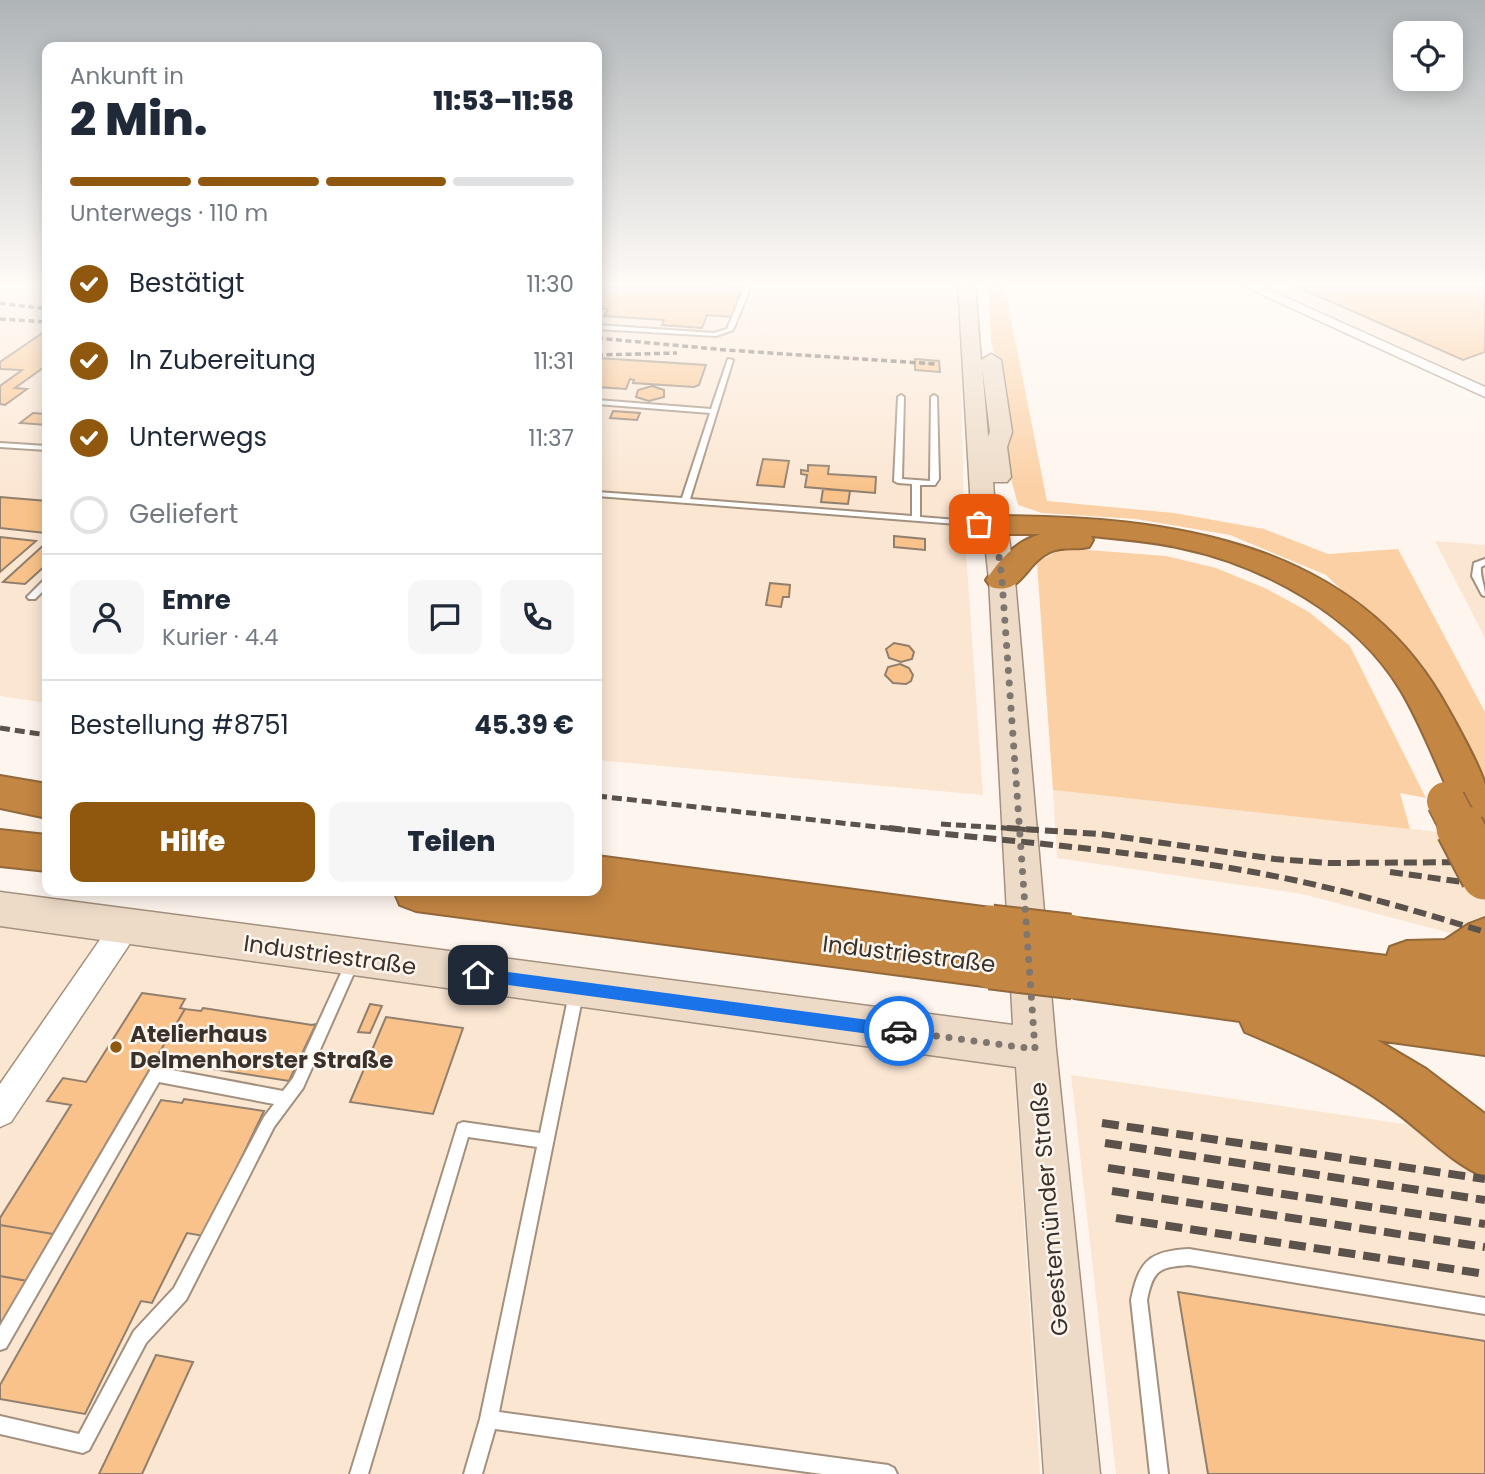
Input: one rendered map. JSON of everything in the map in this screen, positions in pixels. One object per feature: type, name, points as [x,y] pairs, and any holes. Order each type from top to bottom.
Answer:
[{"type":"highway","points":[[995,525],[1056,524],[1161,534],[1210,543],[1263,561],[1325,594],[1375,634],[1413,679],[1469,810],[1485,876]]},
{"type":"highway","points":[[995,525],[1066,539],[1155,547],[1208,557],[1256,573],[1310,603],[1354,639],[1385,677],[1469,810]]},
{"type":"highway","points":[[1002,580],[1017,559],[1034,545],[1066,539]]},
{"type":"highway","points":[[0,792],[42,800]]},
{"type":"highway","points":[[0,848],[42,852]]},
{"type":"highway","name":"Industriestraße","points":[[602,877],[991,947]]},
{"type":"highway","name":"Industriestraße","points":[[466,896],[991,947],[1202,973],[1485,1030]]},
{"type":"highway","name":"Industriestraße","points":[[1202,973],[1476,963]]},
{"type":"highway","points":[[1202,973],[1346,1049],[1417,1092],[1485,1150]]},
{"type":"street","name":"Geestemünder Straße","points":[[971,353],[983,509],[995,525],[1002,580],[1035,1049],[1072,1474]]},
{"type":"street","name":"Geestemünder Straße","points":[[990,353],[1001,432],[996,447],[1004,512],[995,525]]},
{"type":"street","points":[[1396,353],[1485,393]]},
{"type":"street","name":"Industriestraße","points":[[0,909],[1035,1049]]},
{"type":"street","points":[[1,1108],[125,927]]},
{"type":"lane","points":[[685,501],[730,359]]},
{"type":"lane","points":[[901,397],[898,481],[932,483],[935,479],[933,397]]},
{"type":"lane","points":[[602,402],[714,411]]},
{"type":"lane","points":[[0,445],[42,449]]},
{"type":"lane","points":[[916,482],[916,519]]},
{"type":"lane","points":[[602,494],[995,525]]},
{"type":"lane","points":[[1485,562],[1477,565],[1485,593]]},
{"type":"lane","points":[[32,597],[42,587]]},
{"type":"lane","points":[[0,1425],[83,1444],[140,1337],[180,1294],[269,1122],[298,1083],[354,958]]},
{"type":"lane","points":[[473,1474],[489,1419],[578,988]]},
{"type":"lane","points":[[0,1342],[156,1074],[285,1099]]},
{"type":"lane","points":[[359,1474],[463,1129],[545,1141]]},
{"type":"lane","points":[[1159,1474],[1139,1300],[1143,1274],[1161,1258],[1189,1258],[1485,1306]]},
{"type":"lane","points":[[489,1419],[888,1474]]},
{"type":"shaded area","points":[[0,353],[42,353],[42,702],[0,696]]},
{"type":"shaded area","points":[[602,353],[960,353],[964,523],[983,795],[602,760]]},
{"type":"shaded area","points":[[994,353],[1018,353],[1047,501],[1174,513],[1264,529],[1328,554],[1398,549],[1485,712],[1485,796],[1420,664],[1326,575],[1230,535],[1136,519],[1042,513],[1018,505],[1004,452],[998,369]]},
{"type":"shaded area","points":[[1414,353],[1485,353],[1485,385]]},
{"type":"shaded area","points":[[1435,541],[1485,545],[1485,638]]},
{"type":"shaded area","points":[[1062,548],[1166,556],[1216,568],[1267,589],[1309,612],[1350,646],[1426,798],[1400,793],[1410,829],[1053,790],[1037,563]]},
{"type":"shaded area","points":[[1053,790],[1485,837],[1485,937],[1450,933],[1302,894],[1057,858]]},
{"type":"shaded area","points":[[0,927],[1014,1067],[1040,1474],[0,1474]]},
{"type":"shaded area","points":[[1071,1075],[1485,1136],[1485,1474],[1116,1474]]},
{"type":"building","points":[[14,353],[42,353],[42,369],[15,388],[27,389],[5,405],[0,404],[0,386],[22,370],[0,369],[0,362]]},
{"type":"building","points":[[1447,353],[1483,353],[1463,360]]},
{"type":"building","points":[[602,358],[706,365],[699,385],[694,387],[633,383],[634,380],[630,379],[626,389],[602,387]]},
{"type":"building","points":[[915,359],[939,361],[940,372],[915,370]]},
{"type":"building","points":[[652,386],[664,390],[664,397],[649,401],[636,397],[638,390]]},
{"type":"building","points":[[613,411],[640,413],[637,420],[610,418]]},
{"type":"building","points":[[33,413],[42,414],[42,425],[20,423]]},
{"type":"building","points":[[763,459],[789,461],[784,487],[757,485]]},
{"type":"building","points":[[808,465],[829,466],[828,474],[876,477],[875,493],[805,487],[807,475],[801,474],[801,470],[808,471]]},
{"type":"building","points":[[823,489],[850,491],[848,504],[821,502]]},
{"type":"building","points":[[0,497],[42,501],[42,533],[0,528]]},
{"type":"building","points":[[894,536],[925,539],[925,550],[894,547]]},
{"type":"building","points":[[0,537],[36,541],[0,572]]},
{"type":"building","points":[[42,547],[42,569],[25,584],[3,582]]},
{"type":"building","points":[[770,583],[790,585],[789,597],[783,597],[781,607],[766,605]]},
{"type":"building","points":[[894,643],[909,646],[914,652],[912,659],[901,662],[889,658],[886,649]]},
{"type":"building","points":[[900,664],[909,668],[913,675],[911,681],[906,684],[893,683],[885,675],[888,667]]},
{"type":"building","points":[[142,993],[185,999],[180,1008],[185,1009],[53,1234],[0,1225],[0,1218],[71,1105],[47,1101],[63,1078],[86,1082]]},
{"type":"building","points":[[370,1004],[382,1006],[370,1033],[358,1032]]},
{"type":"building","points":[[203,1008],[316,1024],[289,1081],[155,1060],[185,1009],[201,1011]]},
{"type":"building","points":[[386,1017],[463,1028],[433,1114],[350,1102]]},
{"type":"building","points":[[184,1099],[264,1111],[204,1236],[187,1233],[152,1303],[141,1301],[85,1414],[0,1399],[0,1385],[161,1100],[182,1103]]},
{"type":"building","points":[[0,1225],[53,1234],[26,1281],[0,1276]]},
{"type":"building","points":[[0,1276],[28,1281],[0,1328]]},
{"type":"building","points":[[1178,1292],[1485,1341],[1485,1474],[1208,1474]]},
{"type":"building","points":[[156,1355],[193,1362],[142,1474],[99,1474]]},
{"type":"railway","points":[[602,355],[677,353]]},
{"type":"railway","points":[[768,353],[936,364]]},
{"type":"railway","points":[[0,728],[42,734]]},
{"type":"railway","points":[[602,797],[905,830]]},
{"type":"railway","points":[[941,824],[1035,830]]},
{"type":"railway","points":[[889,828],[1127,853],[1222,867],[1351,893],[1485,932]]},
{"type":"railway","points":[[1007,828],[1100,834],[1275,859],[1328,863],[1485,862]]},
{"type":"railway","points":[[1390,872],[1485,885]]},
{"type":"railway","points":[[1102,1123],[1485,1179]]},
{"type":"railway","points":[[1105,1143],[1485,1200]]},
{"type":"railway","points":[[1108,1168],[1485,1224]]},
{"type":"railway","points":[[1112,1191],[1485,1247]]},
{"type":"railway","points":[[1116,1218],[1485,1274]]},
{"type":"way so far","points":[[899,1031],[1035,1049],[1002,580],[995,525],[979,524]]},
{"type":"place","name":"Atelierhaus Delmenhorster Straße","points":[[116,1047]]},
{"type":"route","points":[[478,975],[899,1031]]}]
